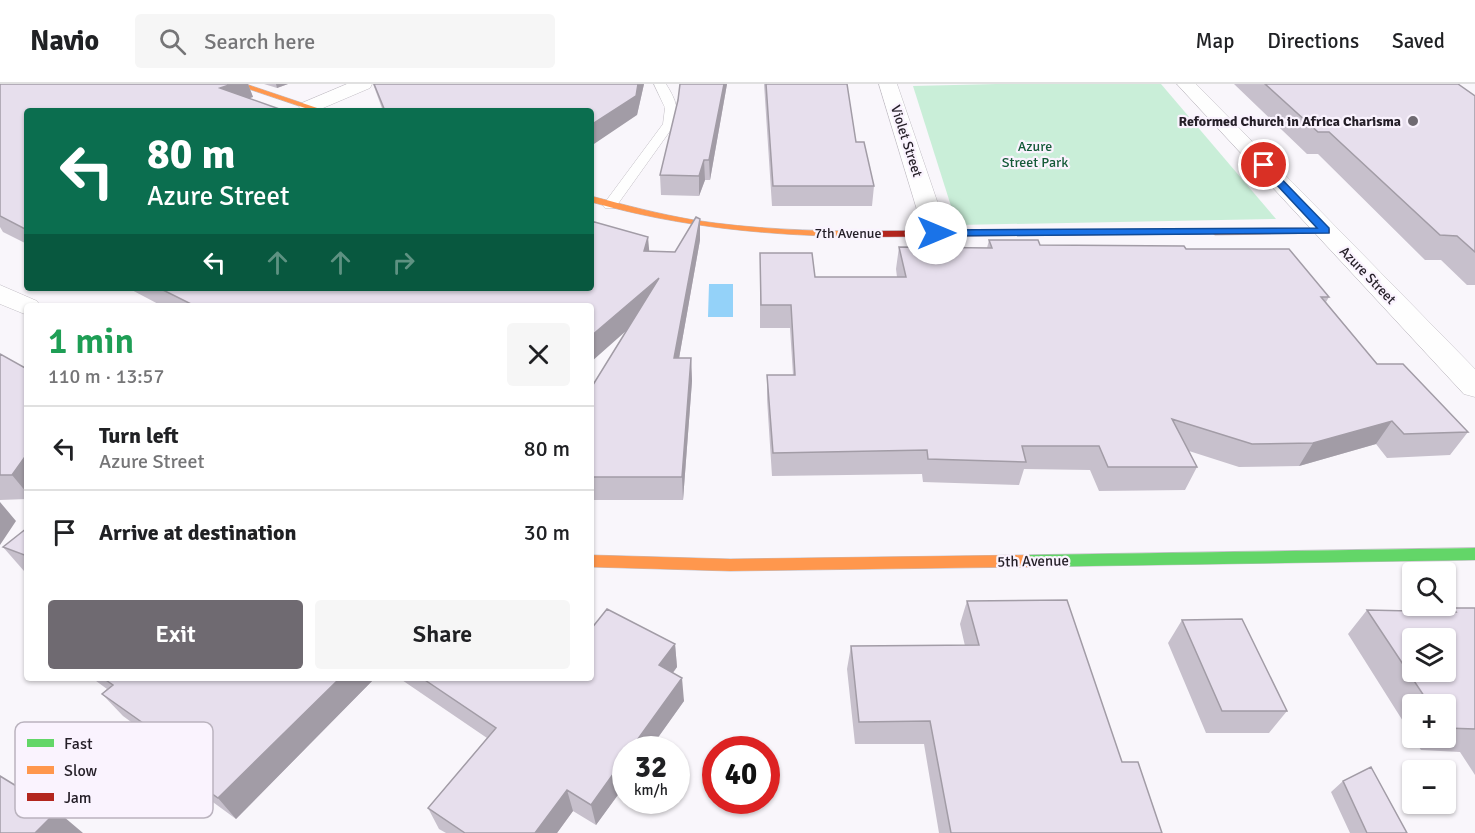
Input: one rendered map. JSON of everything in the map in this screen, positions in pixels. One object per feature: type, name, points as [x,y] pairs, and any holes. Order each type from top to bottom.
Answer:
[{"type":"street","points":[[238,84],[312,108]]},
{"type":"street","points":[[317,108],[363,84]]},
{"type":"street","name":"Violet Street","points":[[888,84],[936,233]]},
{"type":"street","name":"Azure Street","points":[[1186,84],[1475,387]]},
{"type":"street","name":"7th Avenue","points":[[594,200],[659,219],[728,230],[800,234],[1326,231]]},
{"type":"street","points":[[0,293],[24,305]]},
{"type":"street","name":"5th Avenue","points":[[594,561],[730,565],[1475,554]]},
{"type":"lane","points":[[610,205],[669,124],[672,115],[671,104],[660,84]]},
{"type":"green space","name":"Azure Street Park","points":[[1161,84],[1276,219],[957,225],[913,86]]},
{"type":"water","points":[[709,284],[733,284],[733,317],[708,317]]},
{"type":"building","points":[[0,84],[232,84],[220,88],[277,108],[24,108],[24,228],[0,216]]},
{"type":"building","points":[[374,84],[638,84],[636,96],[594,123],[594,108],[384,108]]},
{"type":"building","points":[[680,84],[724,84],[709,160],[704,160],[699,176],[660,175]]},
{"type":"building","points":[[766,84],[847,84],[856,142],[864,142],[874,186],[773,186]]},
{"type":"building","points":[[1265,84],[1458,84],[1475,96],[1475,252],[1457,236],[1440,235],[1329,132],[1318,132]]},
{"type":"building","points":[[696,217],[700,219],[674,358],[691,358],[682,477],[594,477],[594,383],[659,278],[594,333],[594,303],[189,303],[165,291],[594,291],[594,222],[648,237],[644,251],[675,252]]},
{"type":"building","points":[[989,240],[1038,240],[1040,245],[1289,249],[1329,297],[1321,297],[1377,364],[1403,364],[1468,432],[1404,434],[1392,421],[1313,443],[1252,444],[1172,419],[1197,467],[1108,467],[1099,446],[1022,446],[1026,462],[928,459],[927,450],[773,453],[767,375],[795,375],[791,305],[761,305],[760,253],[812,253],[815,277],[906,277],[899,247],[992,248]]},
{"type":"building","points":[[0,354],[24,367],[24,458],[12,475],[0,475]]},
{"type":"building","points":[[24,530],[24,555],[3,547]]},
{"type":"building","points":[[1067,600],[1122,762],[1138,762],[1162,833],[951,833],[930,721],[859,722],[851,646],[979,645],[967,601]]},
{"type":"building","points":[[1456,608],[1475,608],[1475,729],[1456,728],[1456,694],[1423,694],[1415,682],[1456,682],[1456,628],[1402,628],[1402,663],[1367,610],[1402,611],[1402,616],[1456,616]]},
{"type":"building","points":[[607,609],[675,644],[659,665],[682,678],[640,736],[612,736],[612,776],[591,805],[567,790],[535,833],[465,833],[428,808],[496,728],[426,681],[594,681],[594,625]]},
{"type":"building","points":[[1242,619],[1287,711],[1222,711],[1182,620]]},
{"type":"building","points":[[107,681],[337,681],[218,798],[213,794],[213,722],[142,722],[102,694],[113,685]]},
{"type":"building","points":[[1371,767],[1407,833],[1367,833],[1343,781]]},
{"type":"building","points":[[0,776],[15,785],[15,818],[50,818],[35,833],[0,833]]},
{"type":"traffic: fast","points":[[1027,561],[1475,554]]},
{"type":"traffic: slow","points":[[238,84],[313,108]]},
{"type":"traffic: slow","points":[[594,200],[660,217],[694,223],[763,231],[868,234]]},
{"type":"traffic: slow","points":[[1215,232],[1326,231]]},
{"type":"traffic: slow","points":[[594,561],[730,565],[1027,561]]},
{"type":"traffic: jam","points":[[868,234],[1215,232]]},
{"type":"place","name":"Reformed Church in Africa Charisma","points":[[1413,121]]},
{"type":"route","points":[[936,233],[1326,231],[1264,165]]}]
